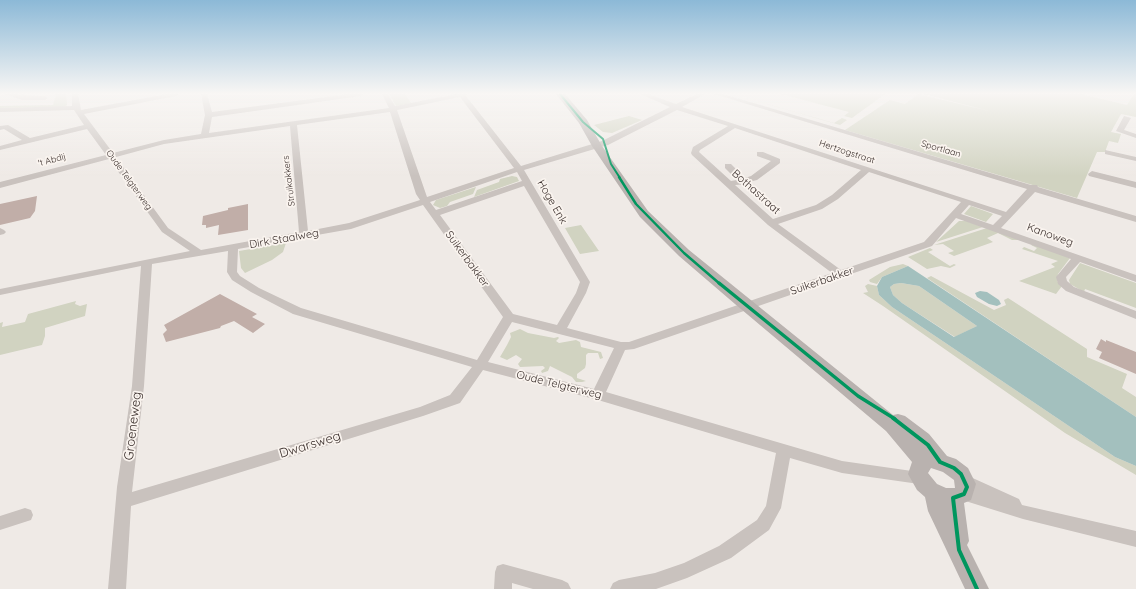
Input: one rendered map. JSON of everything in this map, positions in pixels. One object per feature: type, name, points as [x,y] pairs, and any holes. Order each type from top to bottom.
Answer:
[{"type":"street","name":"Oude Telgterweg","points":[[85,121],[165,230],[199,253]]},
{"type":"street","points":[[204,137],[208,121]]},
{"type":"street","name":"'t Abdij","points":[[0,185],[164,142],[309,121]]},
{"type":"street","name":"Suikerbakker","points":[[397,121],[420,194],[424,201],[510,317],[621,346],[630,346],[928,244],[956,216],[967,201]]},
{"type":"street","name":"Hoge Enk","points":[[484,121],[519,169],[585,282],[581,293],[560,330]]},
{"type":"street","points":[[583,121],[600,142],[611,164],[644,214],[684,253],[747,307],[894,426],[943,481],[959,550],[976,589]]},
{"type":"street","name":"Dirk Staalweg","points":[[0,292],[147,262],[351,226],[600,142],[647,121]]},
{"type":"street","name":"Hertzogstraat","points":[[720,121],[967,201]]},
{"type":"street","name":"Sportlaan","points":[[819,121],[1136,219]]},
{"type":"street","points":[[1125,121],[1120,131],[1136,136]]},
{"type":"street","name":"Struikakkers","points":[[292,124],[304,235]]},
{"type":"street","points":[[0,148],[27,140],[88,126]]},
{"type":"street","name":"Bothastraat","points":[[734,126],[696,149],[695,152],[771,223],[841,275]]},
{"type":"street","points":[[0,128],[5,127],[27,140]]},
{"type":"street","points":[[1108,152],[1136,159]]},
{"type":"street","points":[[730,184],[745,182],[754,178],[777,161],[760,154]]},
{"type":"street","points":[[728,166],[745,182]]},
{"type":"street","points":[[771,223],[819,207],[835,197],[866,169]]},
{"type":"street","points":[[1092,174],[1136,185]]},
{"type":"street","points":[[434,214],[527,182]]},
{"type":"street","points":[[995,228],[1034,187]]},
{"type":"street","points":[[967,201],[1007,215]]},
{"type":"street","name":"Kanoweg","points":[[956,216],[995,228],[1136,279]]},
{"type":"street","name":"Oude Telgterweg","points":[[233,248],[232,272],[236,278],[255,290],[297,311],[480,365],[598,395],[842,467],[943,481],[1048,518],[1136,539]]},
{"type":"street","points":[[1078,258],[1061,277],[1062,282],[1070,289],[1136,315]]},
{"type":"street","name":"Groeneweg","points":[[117,589],[125,487],[138,386],[147,262]]},
{"type":"street","points":[[480,365],[510,317]]},
{"type":"street","points":[[598,395],[621,346]]},
{"type":"street","name":"Dwarsweg","points":[[125,501],[423,411],[455,399],[480,365]]},
{"type":"street","points":[[619,589],[655,581],[687,570],[725,552],[763,525],[773,508],[784,450]]},
{"type":"street","points":[[0,523],[25,515]]},
{"type":"street","points":[[503,589],[503,572],[562,589]]},
{"type":"green space","points":[[608,121],[639,121],[612,133],[603,132],[594,125]]},
{"type":"green space","points":[[828,121],[834,123],[845,121],[840,125]]},
{"type":"green space","points":[[858,121],[1117,121],[1111,132],[1121,134],[1118,143],[1109,141],[1105,152],[1097,152],[1077,198],[845,130]]},
{"type":"green space","points":[[512,176],[517,177],[519,181],[474,197],[477,190],[499,182],[500,179]]},
{"type":"green space","points":[[476,187],[473,194],[450,202],[447,206],[440,208],[433,205],[436,200]]},
{"type":"green space","points":[[971,206],[993,214],[986,222],[964,214]]},
{"type":"green space","points":[[959,221],[966,221],[983,227],[936,242]]},
{"type":"green space","points":[[581,225],[599,251],[580,254],[565,228]]},
{"type":"green space","points":[[987,228],[1021,240],[1012,240],[998,233],[987,238],[993,242],[954,256],[948,253],[954,251],[943,244],[934,245]]},
{"type":"green space","points":[[286,243],[283,252],[272,260],[245,273],[241,268],[239,251]]},
{"type":"green space","points":[[1033,244],[1070,258],[1058,274],[1057,281],[1062,286],[1056,294],[1019,281],[1055,267],[1051,264],[1058,261],[1022,249],[1024,247],[1034,251],[1037,248],[1031,245]]},
{"type":"green space","points":[[930,248],[933,250],[928,252],[950,266],[954,264],[956,265],[950,268],[941,266],[927,269],[908,257]]},
{"type":"green space","points":[[1080,263],[1136,283],[1136,308],[1085,289],[1084,292],[1070,284],[1069,280]]},
{"type":"green space","points":[[903,264],[908,266],[882,277],[877,284],[870,282],[869,280],[890,267]]},
{"type":"green space","points":[[931,276],[994,310],[1006,305],[1004,300],[1008,298],[1087,349],[1087,357],[1127,374],[1122,388],[1136,397],[1136,417],[927,278]]},
{"type":"green space","points":[[901,283],[919,286],[977,326],[955,337],[902,303],[893,295],[890,287],[894,284]]},
{"type":"green space","points":[[868,284],[877,286],[879,295],[892,307],[1115,457],[1136,466],[1136,475],[1065,433],[863,293],[868,292],[865,286]]},
{"type":"green space","points":[[76,301],[75,304],[80,306],[87,304],[85,316],[45,328],[45,336],[42,345],[0,355],[0,323],[3,322],[2,327],[25,322],[28,314]]},
{"type":"green space","points":[[520,329],[528,333],[554,338],[558,337],[559,338],[556,341],[559,343],[576,340],[580,342],[581,347],[601,352],[603,358],[600,359],[598,353],[588,353],[586,355],[585,368],[577,374],[577,378],[586,381],[582,382],[576,382],[572,377],[550,366],[548,371],[542,373],[541,371],[545,368],[543,366],[520,367],[518,364],[522,359],[516,355],[507,360],[500,357],[511,337],[510,333]]},
{"type":"water","points":[[908,266],[1136,417],[1136,466],[1115,457],[892,307],[879,295],[877,286],[882,277]],"holes":[[[901,283],[919,286],[977,326],[954,337],[902,303],[893,295],[890,287],[894,284]]]},
{"type":"water","points":[[980,291],[987,292],[999,300],[1001,304],[997,306],[989,304],[977,297],[975,293]]},
{"type":"building","points":[[37,196],[35,211],[30,218],[0,225],[0,204]]},
{"type":"building","points":[[248,204],[248,230],[218,235],[219,225],[206,228],[206,225],[202,225],[203,216],[228,210],[228,208]]},
{"type":"building","points":[[220,294],[257,314],[252,317],[265,324],[253,333],[234,321],[221,326],[220,328],[166,342],[163,334],[167,330],[164,325]]},
{"type":"building","points":[[1101,339],[1136,352],[1136,374],[1099,358],[1102,352],[1096,349]]},
{"type":"transit line","points":[[583,121],[603,139],[611,164],[636,204],[684,253],[740,301],[858,396],[900,422],[928,445],[940,462],[954,468],[961,474],[967,487],[964,494],[953,498],[959,550],[977,589]]}]
